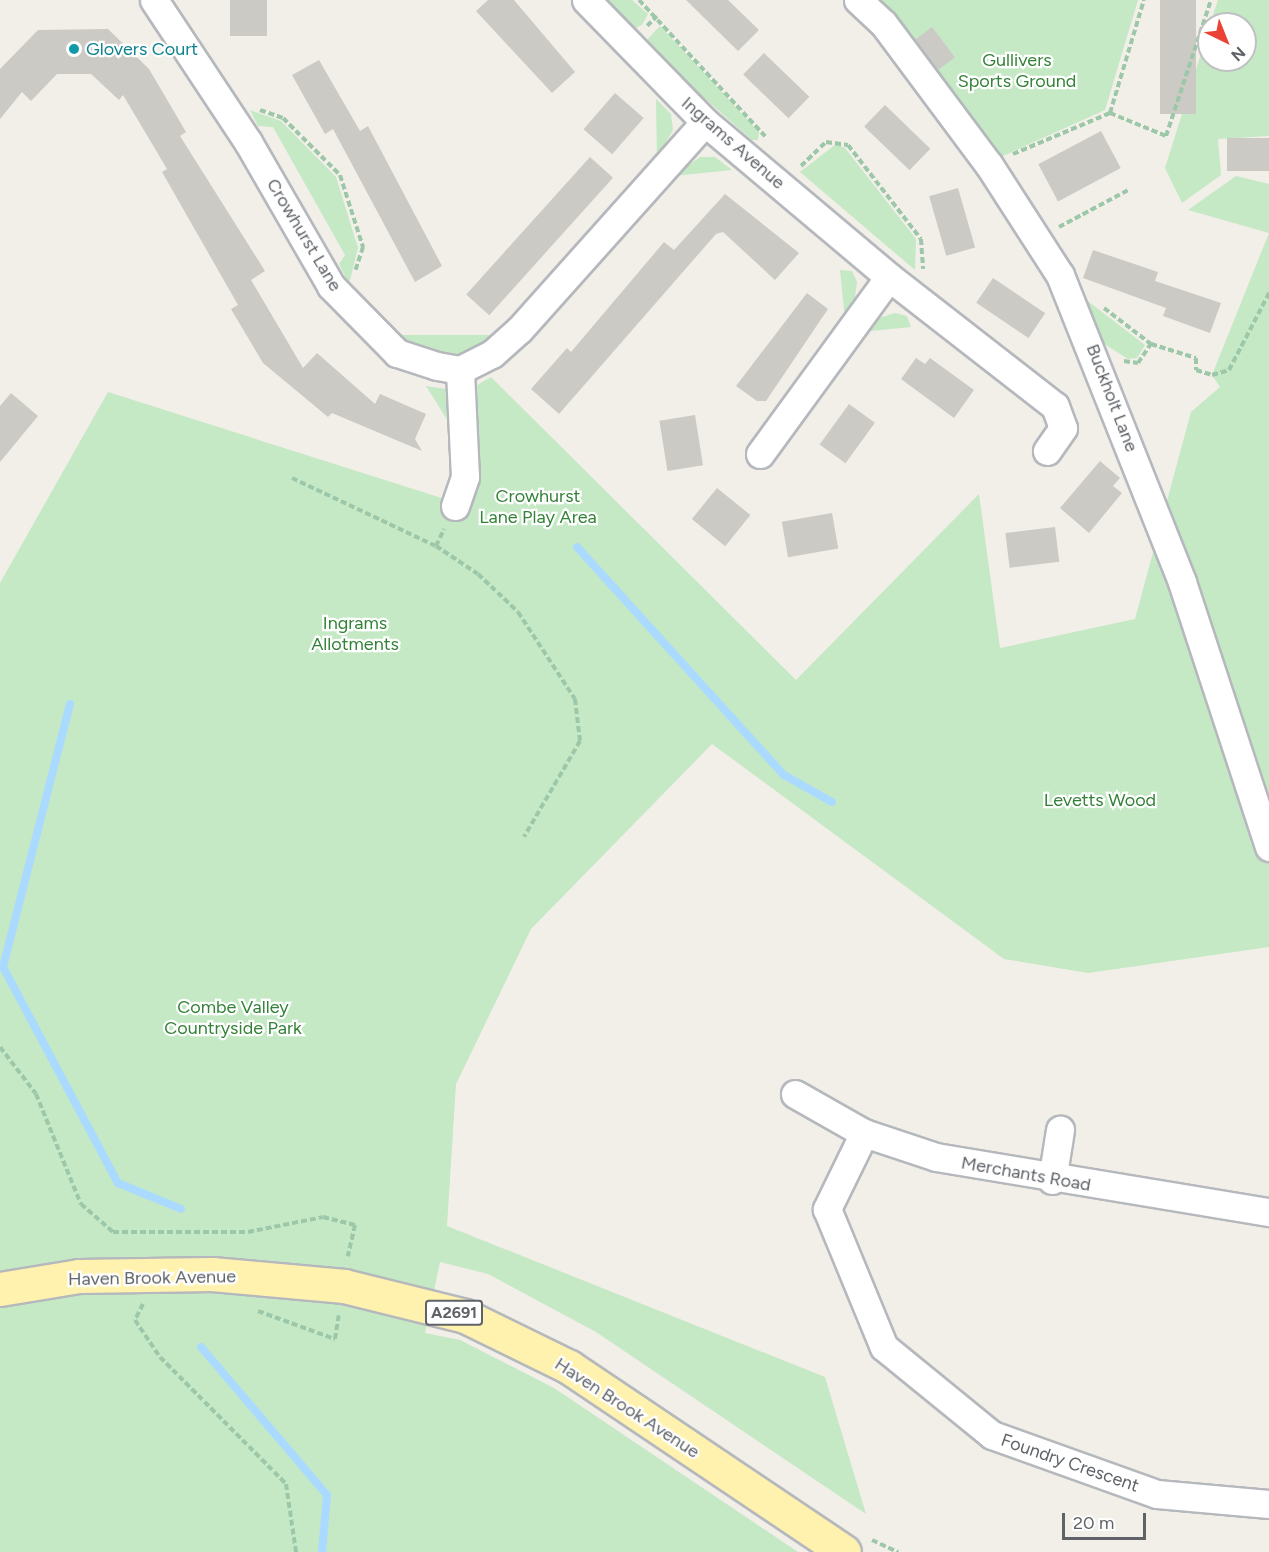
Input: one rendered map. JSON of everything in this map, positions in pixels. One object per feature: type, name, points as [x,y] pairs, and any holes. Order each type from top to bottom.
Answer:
[{"type":"main road","name":"Haven Brook Avenue","points":[[0,1289],[79,1276],[212,1274],[344,1286],[465,1316],[569,1367],[844,1552]]},
{"type":"street","name":"Crowhurst Lane","points":[[154,0],[217,96],[331,286],[397,352],[460,370]]},
{"type":"street","name":"Ingrams Avenue","points":[[586,0],[705,122],[899,285],[1055,406],[1063,428],[1047,450]]},
{"type":"street","name":"Buckholt Lane","points":[[858,0],[883,23],[989,165],[1060,274],[1103,371],[1182,582],[1269,847]]},
{"type":"street","points":[[455,506],[465,477],[460,370],[492,354],[519,330],[705,122]]},
{"type":"street","points":[[760,454],[899,285]]},
{"type":"street","name":"Merchants Road","points":[[795,1094],[864,1133],[936,1157],[1052,1180],[1269,1212]]},
{"type":"street","points":[[1052,1180],[1060,1130]]},
{"type":"street","name":"Foundry Crescent","points":[[864,1133],[827,1209],[884,1347],[992,1436],[1157,1494],[1269,1504]]},
{"type":"path","points":[[639,0],[766,131],[773,179],[826,141],[848,144],[921,239],[924,276],[899,285]]},
{"type":"path","points":[[1110,113],[1144,0]]},
{"type":"path","points":[[989,165],[1110,113],[1166,136],[1211,0]]},
{"type":"path","points":[[217,96],[283,118],[340,175],[363,247],[346,302]]},
{"type":"path","points":[[1037,238],[1128,190]]},
{"type":"path","points":[[1096,302],[1151,344],[1196,358],[1196,370],[1212,375],[1229,370],[1269,293]]},
{"type":"path","points":[[292,478],[436,546],[478,574],[518,612],[575,699],[580,741],[524,837]]},
{"type":"path","points":[[0,1047],[36,1095],[81,1204],[113,1232],[248,1232],[323,1217],[355,1225],[348,1259]]},
{"type":"path","points":[[155,1301],[144,1300],[135,1320],[160,1357],[286,1484],[296,1552]]},
{"type":"path","points":[[253,1309],[335,1339],[340,1303]]},
{"type":"green space","points":[[601,0],[632,0],[648,14],[642,25],[629,31]]},
{"type":"green space","name":"Gullivers Sports Ground","points":[[872,0],[1138,0],[1105,110],[994,160]]},
{"type":"green space","points":[[1218,0],[1269,0],[1269,136],[1218,139],[1221,175],[1182,203],[1165,168],[1197,66],[1197,72],[1257,72],[1257,12],[1214,12]]},
{"type":"green space","points":[[660,26],[759,132],[758,140],[752,140],[643,44]]},
{"type":"green space","points":[[656,99],[671,114],[673,130],[657,158]]},
{"type":"green space","points":[[250,110],[281,121],[336,177],[358,248],[349,284],[339,264],[345,255],[273,127],[258,126]]},
{"type":"green space","points":[[836,144],[845,148],[916,239],[915,270],[800,172]]},
{"type":"green space","points":[[700,157],[715,157],[732,170],[673,176]]},
{"type":"green space","points":[[1236,176],[1269,184],[1269,233],[1188,210]]},
{"type":"green space","points":[[1269,233],[1269,947],[1088,973],[1004,959],[712,744],[531,929],[456,1084],[447,1226],[825,1377],[866,1514],[596,1332],[488,1274],[440,1262],[425,1333],[460,1340],[554,1388],[798,1552],[0,1552],[0,583],[108,392],[451,501],[467,391],[491,377],[796,680],[979,494],[1000,648],[1135,619],[1191,412],[1220,387],[1212,375]]},
{"type":"green space","points":[[840,270],[852,271],[857,282],[854,305],[845,319]]},
{"type":"green space","points":[[1076,292],[1145,345],[1137,358],[1128,359],[1095,338]]},
{"type":"green space","points":[[895,313],[907,316],[911,327],[861,332],[873,320]]},
{"type":"green space","points":[[399,335],[497,335],[457,360],[408,346]]},
{"type":"green space","points":[[426,386],[453,390],[453,429]]},
{"type":"building","points":[[230,0],[267,0],[267,36],[230,36]]},
{"type":"building","points":[[488,0],[514,0],[575,72],[552,93],[476,11]]},
{"type":"building","points":[[686,0],[728,0],[759,30],[738,51]]},
{"type":"building","points":[[1160,0],[1196,0],[1196,114],[1160,114]]},
{"type":"building","points":[[932,27],[955,57],[938,70],[915,40]]},
{"type":"building","points":[[108,29],[149,69],[186,132],[180,136],[265,271],[251,280],[303,368],[317,353],[375,404],[380,394],[426,414],[415,439],[422,451],[332,413],[328,417],[263,363],[231,309],[238,305],[162,172],[167,169],[123,95],[119,100],[91,74],[57,74],[31,101],[22,92],[0,119],[0,69],[38,30]]},
{"type":"building","points":[[764,53],[809,97],[788,118],[743,75]]},
{"type":"building","points":[[319,60],[360,131],[368,126],[442,266],[415,282],[333,129],[325,134],[292,75]]},
{"type":"building","points":[[615,93],[644,118],[612,154],[584,129]]},
{"type":"building","points":[[885,105],[930,149],[909,170],[864,127]]},
{"type":"building","points":[[1101,131],[1121,168],[1058,201],[1038,164]]},
{"type":"building","points":[[1227,138],[1269,138],[1269,171],[1227,171]]},
{"type":"building","points":[[590,157],[613,178],[489,315],[466,294]]},
{"type":"building","points":[[958,188],[975,248],[946,256],[929,196]]},
{"type":"building","points":[[725,194],[799,253],[775,280],[723,232],[716,234],[559,414],[531,389],[567,348],[571,352],[664,242],[674,250]]},
{"type":"building","points":[[1093,250],[1158,272],[1155,281],[1221,303],[1210,333],[1163,316],[1166,308],[1083,278]]},
{"type":"building","points":[[993,278],[1045,313],[1028,338],[976,303]]},
{"type":"building","points":[[807,293],[828,309],[766,401],[757,401],[736,386]]},
{"type":"building","points":[[916,358],[925,364],[930,358],[974,390],[954,418],[901,379]]},
{"type":"building","points":[[11,393],[38,416],[0,462],[0,406]]},
{"type":"building","points":[[849,404],[875,423],[845,463],[820,444]]},
{"type":"building","points":[[695,415],[703,465],[667,471],[659,421]]},
{"type":"building","points":[[1100,461],[1120,478],[1113,486],[1122,493],[1089,533],[1060,508]]},
{"type":"building","points":[[717,488],[750,515],[725,546],[692,519]]},
{"type":"building","points":[[832,513],[838,548],[788,557],[782,522]]},
{"type":"building","points":[[1055,527],[1059,562],[1010,568],[1005,533]]},
{"type":"waterway","points":[[577,547],[784,775],[832,802]]},
{"type":"waterway","points":[[70,704],[3,967],[118,1183],[181,1209]]},
{"type":"waterway","points":[[201,1347],[327,1495],[322,1552]]},
{"type":"place","name":"Glovers Court","points":[[74,49]]},
{"type":"park label","name":"Crowhurst Lane Play Area","points":[[538,507]]},
{"type":"park label","name":"Ingrams Allotments","points":[[355,634]]},
{"type":"park label","name":"Levetts Wood","points":[[1100,800]]},
{"type":"park label","name":"Combe Valley Countryside Park","points":[[233,1018]]}]
